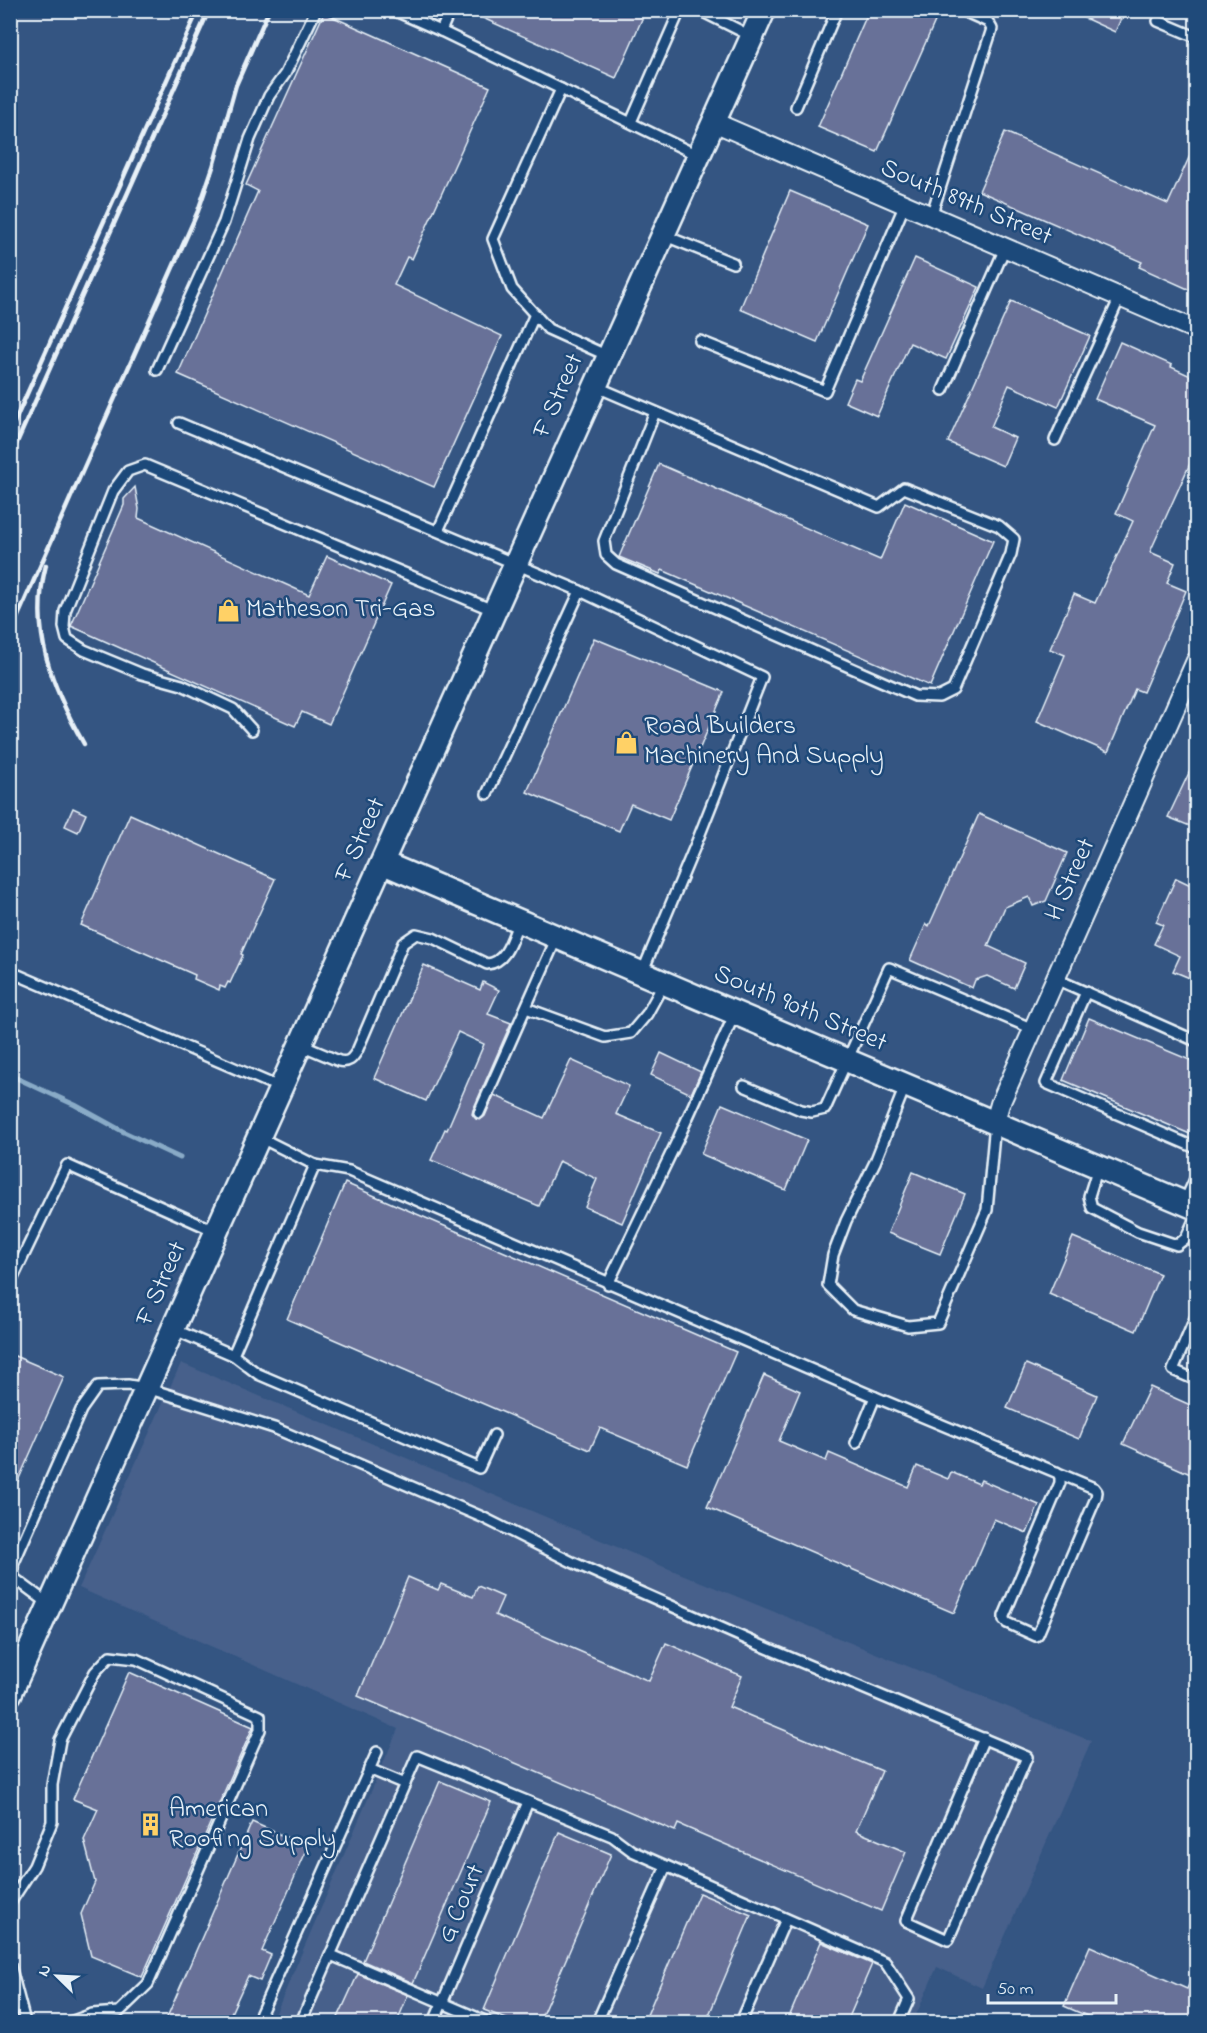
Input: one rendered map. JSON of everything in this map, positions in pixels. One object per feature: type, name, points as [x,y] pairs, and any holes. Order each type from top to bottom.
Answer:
[{"type":"street","name":"F Street","points":[[11,1692],[594,386],[716,123],[764,10]]},
{"type":"street","name":"South 89th Street","points":[[716,123],[1197,330]]},
{"type":"street","name":"H Street","points":[[995,1121],[1000,1104],[1197,661]]},
{"type":"street","name":"South 90th Street","points":[[383,863],[995,1121],[1192,1209]]},
{"type":"lane","points":[[158,370],[224,222],[250,139],[269,96],[285,74],[316,10]]},
{"type":"lane","points":[[393,10],[561,88],[699,156]]},
{"type":"lane","points":[[441,31],[450,10]]},
{"type":"lane","points":[[631,122],[680,10]]},
{"type":"lane","points":[[699,10],[753,37]]},
{"type":"lane","points":[[796,107],[837,10]]},
{"type":"lane","points":[[931,216],[992,29],[988,22],[961,10]]},
{"type":"lane","points":[[1158,21],[1197,37]]},
{"type":"lane","points":[[561,88],[493,238],[513,289],[548,329],[608,356]]},
{"type":"lane","points":[[700,341],[825,391],[905,204]]},
{"type":"lane","points":[[663,235],[733,263]]},
{"type":"lane","points":[[944,390],[1005,248]]},
{"type":"lane","points":[[1054,440],[1120,297]]},
{"type":"lane","points":[[438,531],[535,314]]},
{"type":"lane","points":[[594,386],[879,507],[904,488],[999,526],[1014,539],[1011,554],[953,690],[939,697],[915,696],[616,564],[606,555],[604,541],[655,412]]},
{"type":"lane","points":[[179,423],[580,591],[762,677],[642,974]]},
{"type":"lane","points":[[252,730],[233,709],[182,685],[142,674],[84,650],[67,639],[64,627],[65,611],[113,491],[128,471],[145,465],[495,611]]},
{"type":"lane","points":[[487,794],[580,591]]},
{"type":"lane","points":[[301,1045],[339,1061],[345,1062],[351,1059],[357,1051],[403,943],[416,934],[433,938],[487,964],[495,964],[503,956],[519,921]]},
{"type":"lane","points":[[479,1113],[557,938]]},
{"type":"lane","points":[[744,1086],[801,1110],[812,1112],[825,1109],[889,968],[1033,1029]]},
{"type":"lane","points":[[18,975],[281,1088]]},
{"type":"lane","points":[[1056,979],[1197,1041]]},
{"type":"lane","points":[[526,1008],[605,1037],[631,1033],[647,1014],[664,983]]},
{"type":"lane","points":[[1086,992],[1046,1083],[1197,1148]]},
{"type":"lane","points":[[608,1284],[678,1140],[735,1013]]},
{"type":"lane","points":[[906,1084],[875,1162],[846,1221],[833,1255],[828,1285],[853,1310],[908,1326],[938,1323],[987,1210],[995,1121]]},
{"type":"lane","points":[[259,1137],[315,1165],[349,1171],[608,1284],[875,1397],[1057,1472],[1094,1488],[1097,1492],[1096,1498],[1036,1636],[1007,1623],[1004,1616],[1060,1483],[1057,1472]]},
{"type":"lane","points":[[10,1284],[67,1165],[217,1232]]},
{"type":"lane","points":[[233,1355],[315,1165]]},
{"type":"lane","points":[[1098,1166],[1089,1196],[1092,1208],[1138,1232],[1177,1245],[1186,1238],[1197,1177]]},
{"type":"lane","points":[[1197,1316],[1173,1370],[1197,1380]]},
{"type":"lane","points":[[173,1329],[233,1355],[258,1374],[479,1468],[494,1435]]},
{"type":"lane","points":[[50,1605],[14,1578],[13,1565],[81,1410],[98,1386],[128,1384],[274,1428],[482,1517],[572,1562],[753,1642],[984,1738],[1027,1757],[948,1940],[906,1921],[984,1738]]},
{"type":"lane","points":[[856,1443],[875,1397]]},
{"type":"lane","points":[[10,1902],[34,1866],[52,1822],[52,1785],[60,1740],[95,1672],[110,1656],[136,1659],[260,1716],[260,1730],[148,1984],[119,2012],[92,2014],[70,2022]]},
{"type":"lane","points":[[257,2022],[377,1752]]},
{"type":"lane","points":[[301,2022],[417,1756],[612,1836],[632,1851],[885,1962],[909,1999],[899,2022]]},
{"type":"lane","points":[[369,1769],[405,1784]]},
{"type":"lane","name":"G Court","points":[[434,2022],[528,1802]]},
{"type":"lane","points":[[597,2022],[666,1866]]},
{"type":"lane","points":[[741,2022],[786,1919]]},
{"type":"lane","points":[[331,1955],[487,2022]]},
{"type":"lane","points":[[10,1965],[25,2022]]},
{"type":"shaded area","points":[[181,1363],[662,1566],[1091,1741],[982,1988],[937,1967],[913,2022],[272,2022],[398,1729],[79,1588]]},
{"type":"building","points":[[465,10],[646,10],[616,78]]},
{"type":"building","points":[[869,10],[940,10],[877,152],[818,127]]},
{"type":"building","points":[[1067,10],[1125,10],[1115,32]]},
{"type":"building","points":[[324,13],[490,87],[412,259],[407,257],[394,285],[502,336],[434,487],[178,374],[258,191],[246,185]]},
{"type":"building","points":[[1005,132],[1168,204],[1197,140],[1197,293],[1139,267],[1142,262],[979,191]]},
{"type":"building","points":[[790,191],[868,224],[817,342],[740,309]]},
{"type":"building","points":[[915,258],[979,287],[946,359],[910,343],[877,416],[845,402],[855,379],[860,381]]},
{"type":"building","points":[[1011,301],[1090,336],[1058,407],[1009,385],[991,427],[1015,438],[1003,466],[948,442]]},
{"type":"building","points":[[1120,342],[1197,379],[1197,448],[1150,552],[1175,563],[1167,583],[1186,591],[1143,692],[1135,689],[1108,752],[1037,721],[1065,655],[1050,649],[1074,594],[1095,603],[1133,521],[1116,513],[1155,425],[1095,399]]},
{"type":"building","points":[[659,464],[880,560],[905,502],[993,541],[930,686],[662,570],[660,574],[619,557]]},
{"type":"building","name":"Matheson Tri-Gas","points":[[135,487],[139,509],[138,518],[309,595],[327,556],[391,585],[329,724],[302,712],[295,726],[71,626],[124,505],[124,499]]},
{"type":"building","name":"Road Builders Machinery And Supply","points":[[594,638],[724,692],[669,820],[631,804],[619,831],[527,792]]},
{"type":"building","points":[[1197,756],[1197,829],[1168,817]]},
{"type":"building","points":[[73,808],[86,814],[78,832],[65,826]]},
{"type":"building","points":[[130,814],[275,879],[241,954],[243,955],[230,983],[228,982],[225,988],[220,986],[219,990],[194,979],[195,975],[81,925]]},
{"type":"building","points":[[979,814],[1067,853],[1046,901],[1033,906],[1029,897],[1005,907],[988,946],[1025,963],[1014,988],[987,976],[975,980],[972,988],[910,960],[926,924],[929,926]]},
{"type":"building","points":[[1176,878],[1197,888],[1197,981],[1173,971],[1180,956],[1154,944],[1163,925],[1156,922]]},
{"type":"building","points":[[424,965],[480,990],[483,982],[499,990],[488,1014],[511,1023],[473,1110],[472,1114],[476,1119],[480,1120],[485,1116],[494,1095],[544,1118],[571,1060],[629,1086],[616,1114],[661,1133],[622,1223],[585,1207],[597,1179],[559,1161],[539,1206],[431,1160],[445,1129],[447,1130],[484,1044],[458,1032],[426,1101],[374,1078]]},
{"type":"building","points":[[1089,1018],[1197,1063],[1197,1137],[1063,1080]]},
{"type":"building","points":[[661,1053],[701,1072],[691,1094],[651,1075]]},
{"type":"building","points":[[722,1104],[807,1140],[786,1190],[701,1154]]},
{"type":"building","points":[[913,1172],[965,1194],[940,1254],[888,1233]]},
{"type":"building","points":[[345,1183],[736,1352],[687,1465],[600,1428],[590,1450],[287,1319]]},
{"type":"building","points":[[1073,1237],[1160,1274],[1136,1331],[1049,1294]]},
{"type":"building","points":[[10,1354],[64,1377],[10,1499]]},
{"type":"building","points":[[1026,1364],[1097,1395],[1079,1439],[1007,1408]]},
{"type":"building","points":[[764,1375],[800,1391],[779,1441],[826,1461],[829,1453],[908,1487],[917,1466],[948,1479],[951,1472],[979,1484],[981,1480],[1039,1505],[1027,1533],[994,1519],[954,1613],[707,1507]]},
{"type":"building","points":[[1150,1387],[1197,1408],[1197,1477],[1123,1444]]},
{"type":"building","points":[[408,1577],[438,1590],[441,1584],[473,1597],[478,1586],[503,1597],[495,1615],[649,1681],[666,1643],[742,1676],[729,1707],[882,1771],[856,1831],[906,1852],[881,1911],[678,1824],[675,1831],[358,1696]]},
{"type":"building","name":"American Roofing Supply","points":[[129,1672],[253,1727],[142,1977],[91,1956],[81,1914],[95,1882],[84,1840],[98,1809],[73,1799]]},
{"type":"building","points":[[440,1781],[491,1802],[413,1983],[363,1961]]},
{"type":"building","points":[[252,1822],[308,1847],[262,1951],[271,1955],[260,1981],[248,1976],[227,2022],[165,2022]]},
{"type":"building","points":[[559,1832],[611,1854],[539,2022],[514,2022],[484,2010]]},
{"type":"building","points":[[699,1893],[751,1915],[706,2022],[644,2022]]},
{"type":"building","points":[[821,1942],[872,1964],[847,2022],[787,2022]]},
{"type":"building","points":[[1090,1946],[1187,1989],[1197,1966],[1197,2022],[1101,2022],[1064,2006]]},
{"type":"building","points":[[358,1974],[408,1995],[397,2022],[336,2022]]},
{"type":"waterway","points":[[10,1075],[180,1158]]},
{"type":"railway","points":[[10,432],[198,10]]},
{"type":"railway","points":[[10,458],[209,10]]},
{"type":"railway","points":[[10,634],[198,211],[236,85],[269,10]]},
{"type":"railway","points":[[46,565],[41,589],[42,636],[53,680],[84,744]]},
{"type":"place","name":"Matheson Tri-Gas","points":[[228,610]]},
{"type":"place","name":"Road Builders Machinery And Supply","points":[[626,742]]},
{"type":"place","name":"American Roofing Supply","points":[[151,1825]]}]
